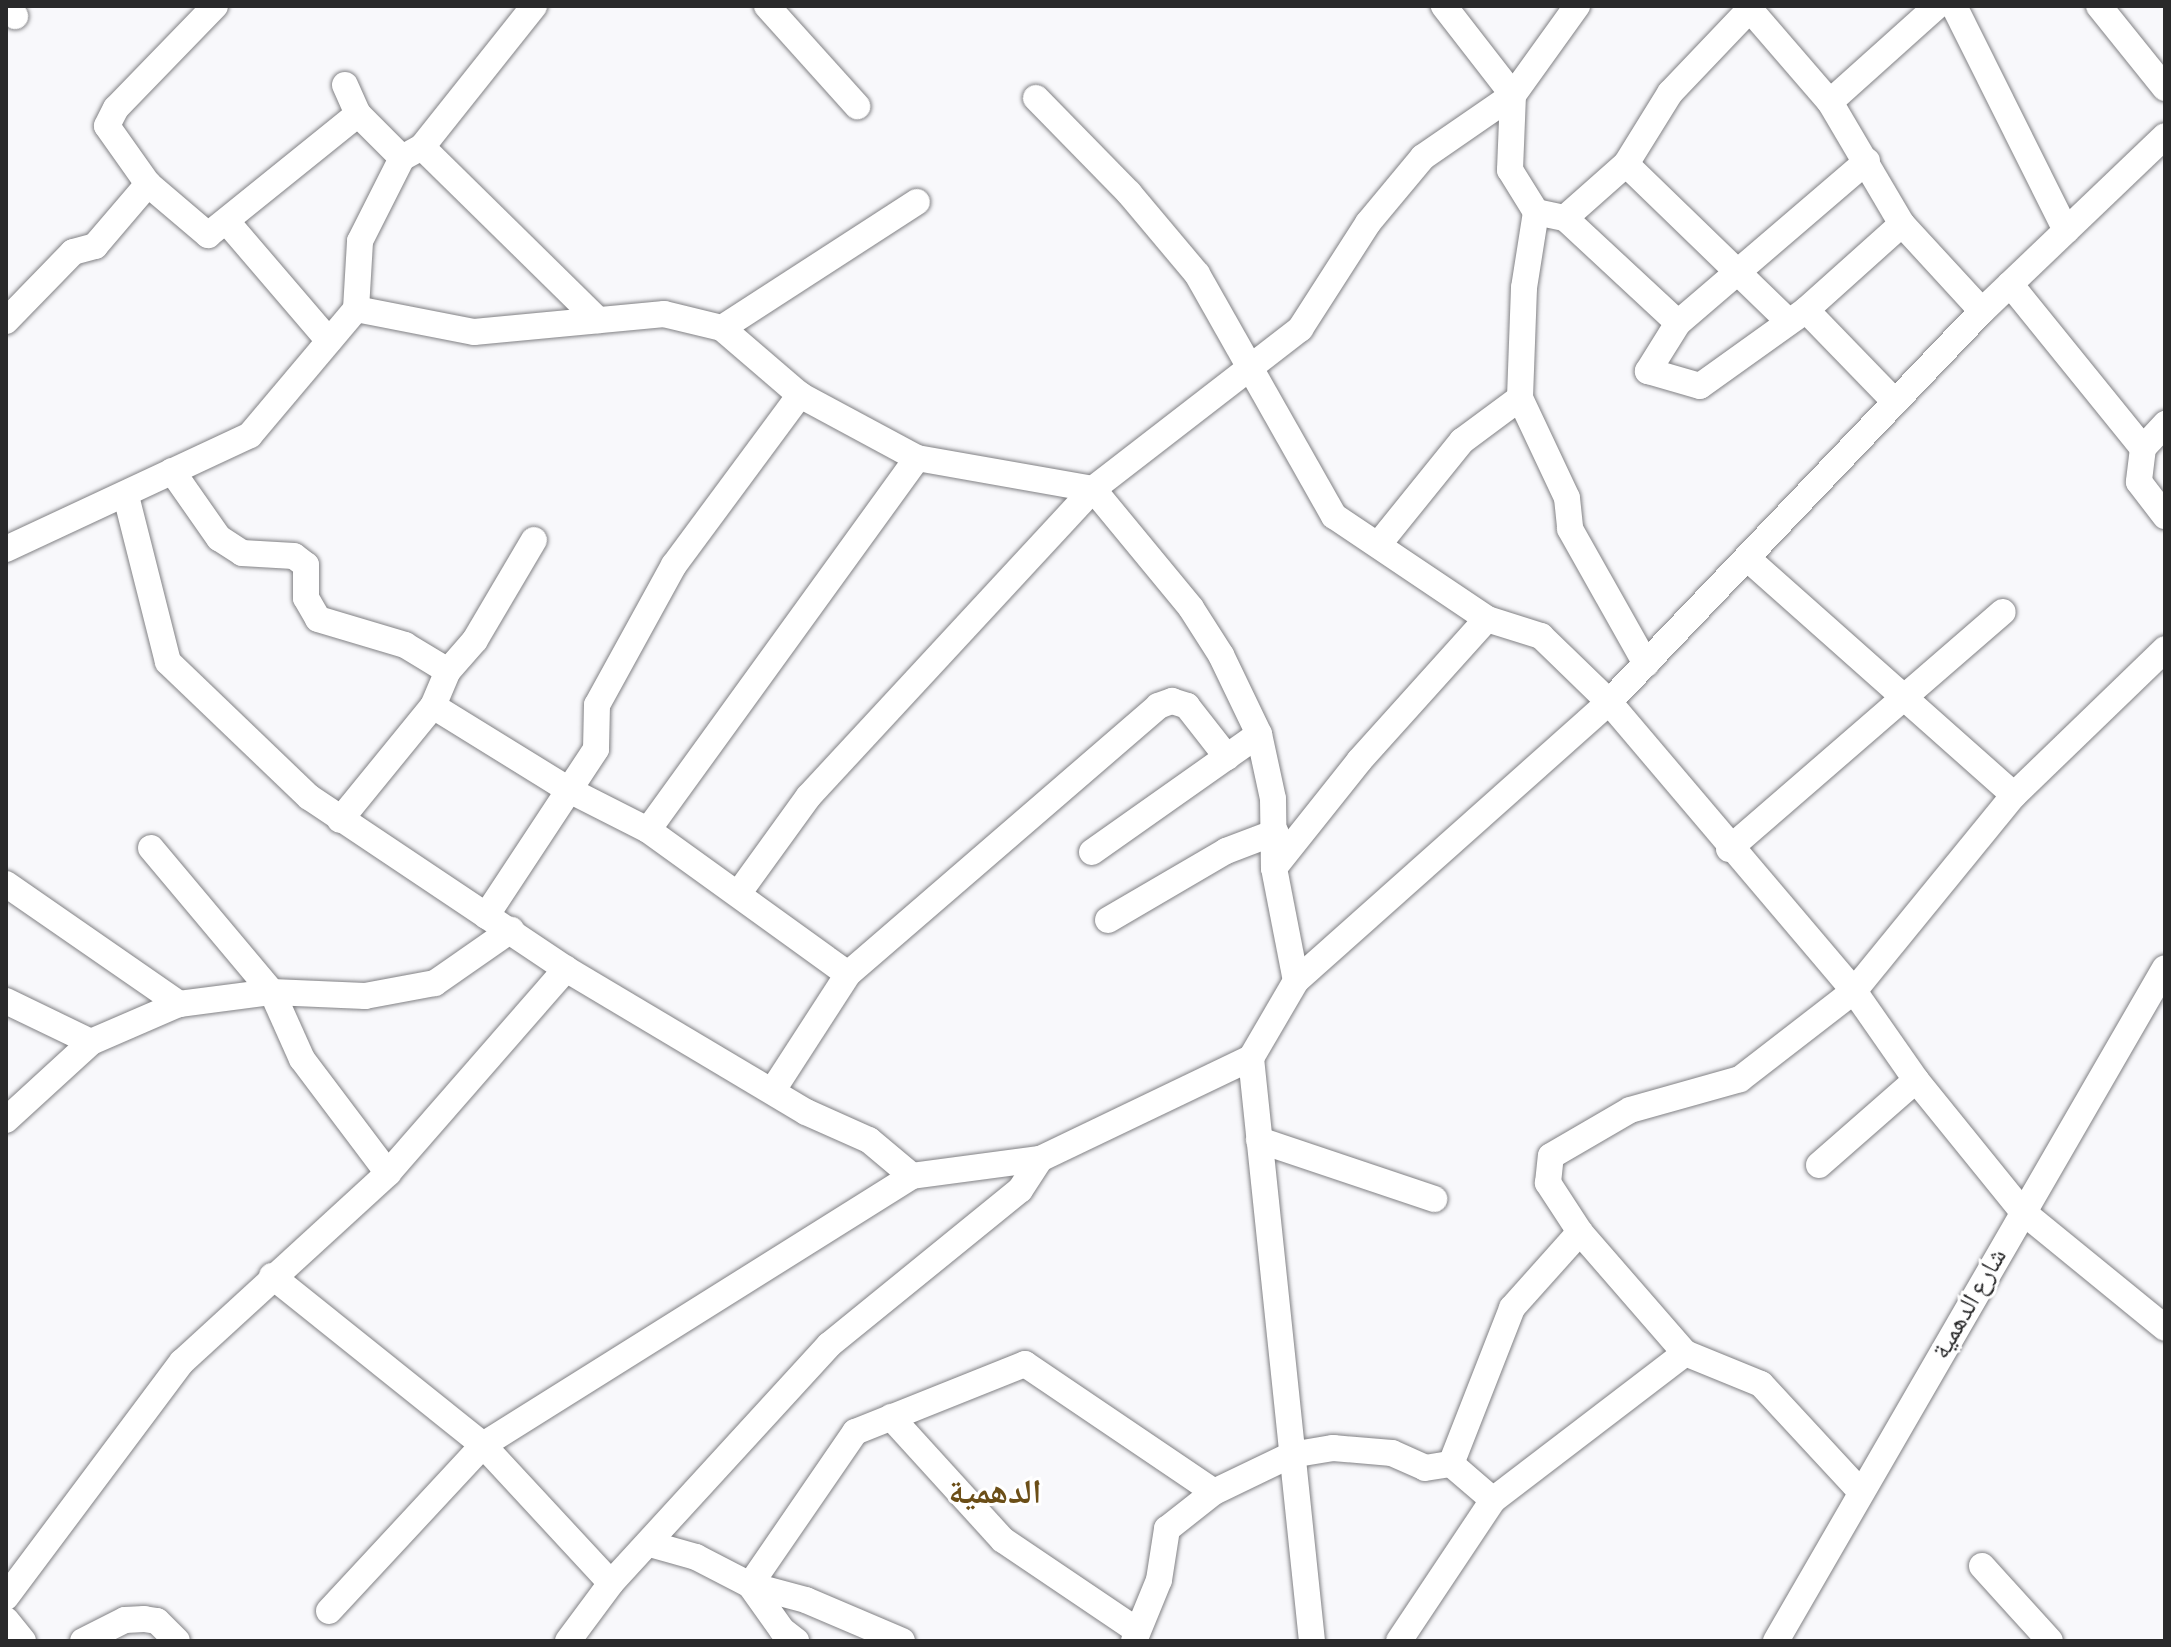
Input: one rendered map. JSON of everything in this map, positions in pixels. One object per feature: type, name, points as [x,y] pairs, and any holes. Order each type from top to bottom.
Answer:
[{"type":"street","points":[[215,6],[116,108],[107,126],[148,184],[208,235],[228,223],[358,114]]},
{"type":"street","points":[[6,549],[126,496],[250,435],[356,309],[360,241],[412,152],[534,6]]},
{"type":"street","points":[[767,6],[857,106]]},
{"type":"street","points":[[1444,6],[1513,95],[1510,170],[1536,212],[1524,288],[1520,398],[1567,498],[1570,529],[1646,664]]},
{"type":"street","points":[[738,894],[809,796],[1093,489],[1253,370],[1300,329],[1368,223],[1423,157],[1513,95],[1577,6]]},
{"type":"street","points":[[1830,102],[1937,6]]},
{"type":"street","points":[[1954,6],[2066,231]]},
{"type":"street","points":[[2099,6],[2165,88]]},
{"type":"street","points":[[1565,218],[1626,164],[1670,93],[1748,8],[1830,102],[1902,224],[1982,311]]},
{"type":"street","points":[[345,85],[358,114],[412,152],[598,320]]},
{"type":"street","points":[[1036,98],[1129,193],[1197,274],[1334,516],[1487,619],[1541,636],[1609,702],[1729,849],[1854,991],[1916,1080],[2023,1212],[2165,1328]]},
{"type":"street","points":[[329,1611],[483,1445],[912,1176],[1040,1159],[1251,1058],[1296,981],[1609,702],[1982,311],[2165,136]]},
{"type":"street","points":[[1867,161],[1738,268],[1678,323],[1648,371],[1700,386],[1797,315],[1902,224]]},
{"type":"street","points":[[1626,164],[1738,268],[1797,315],[1895,402]]},
{"type":"street","points":[[6,321],[73,252],[95,246],[148,184]]},
{"type":"street","points":[[722,328],[917,202]]},
{"type":"street","points":[[1536,212],[1565,218],[1678,323]]},
{"type":"street","points":[[228,223],[329,341]]},
{"type":"street","points":[[2010,284],[2143,448]]},
{"type":"street","points":[[356,309],[474,332],[664,314],[722,328],[800,395],[917,458],[1093,489],[1191,608],[1221,655],[1259,734],[1276,832],[1274,868],[1296,981]]},
{"type":"street","points":[[486,916],[596,749],[597,705],[674,565],[800,395]]},
{"type":"street","points":[[1378,545],[1462,441],[1520,398]]},
{"type":"street","points":[[2165,424],[2143,448],[2139,482],[2165,516]]},
{"type":"street","points":[[648,830],[917,458]]},
{"type":"street","points":[[172,471],[219,538],[242,553],[294,556],[306,565],[306,598],[318,619],[405,645],[448,671]]},
{"type":"street","points":[[126,496],[168,662],[309,797],[566,969],[806,1112],[869,1140],[912,1176]]},
{"type":"street","points":[[340,820],[433,706],[448,671],[475,640],[534,540]]},
{"type":"street","points":[[1747,558],[2014,795]]},
{"type":"street","points":[[1729,849],[2003,612]]},
{"type":"street","points":[[1274,868],[1359,761],[1487,619]]},
{"type":"street","points":[[1861,1492],[1761,1384],[1685,1353],[1580,1232],[1548,1183],[1551,1156],[1630,1110],[1740,1079],[1854,991],[2014,795],[2165,649]]},
{"type":"street","points":[[773,1090],[848,974],[1158,706],[1172,701],[1187,706],[1227,757]]},
{"type":"street","points":[[433,706],[569,790],[648,830],[848,974]]},
{"type":"street","points":[[1092,852],[1259,734]]},
{"type":"street","points":[[1108,920],[1226,851],[1276,832]]},
{"type":"street","points":[[151,848],[272,992],[302,1059],[388,1173]]},
{"type":"street","points":[[6,884],[179,1004]]},
{"type":"street","points":[[6,1120],[91,1042],[179,1004],[272,992],[365,996],[435,983],[511,930]]},
{"type":"street","name":"شارع الدهمية","points":[[1776,1641],[2165,968]]},
{"type":"street","points":[[6,1597],[182,1362],[272,1276],[388,1173],[566,969]]},
{"type":"street","points":[[6,1001],[91,1042]]},
{"type":"street","points":[[1251,1058],[1312,1641]]},
{"type":"street","points":[[1819,1165],[1916,1080]]},
{"type":"street","points":[[1259,1140],[1434,1199]]},
{"type":"street","points":[[568,1641],[611,1583],[650,1544],[829,1345],[1020,1190],[1040,1159]]},
{"type":"street","points":[[1451,1464],[1512,1308],[1580,1232]]},
{"type":"street","points":[[272,1276],[483,1445],[611,1583]]},
{"type":"street","points":[[1399,1641],[1493,1500],[1685,1353]]},
{"type":"street","points":[[750,1585],[855,1432],[1025,1364],[1214,1492]]},
{"type":"street","points":[[891,1417],[1003,1540],[1134,1635],[1159,1580],[1167,1529],[1214,1492],[1291,1455],[1333,1448],[1392,1453],[1425,1468],[1451,1464],[1493,1500]]},
{"type":"street","points":[[650,1544],[696,1557],[750,1585],[806,1600],[902,1641]]},
{"type":"street","points":[[1982,1566],[2050,1641]]},
{"type":"street","points":[[750,1585],[786,1637]]},
{"type":"street","points":[[83,1641],[125,1620],[144,1619],[157,1621],[177,1641]]},
{"type":"street","points":[[6,1620],[23,1641]]},
{"type":"district","name":"الدهمية","points":[[995,1493]]}]
